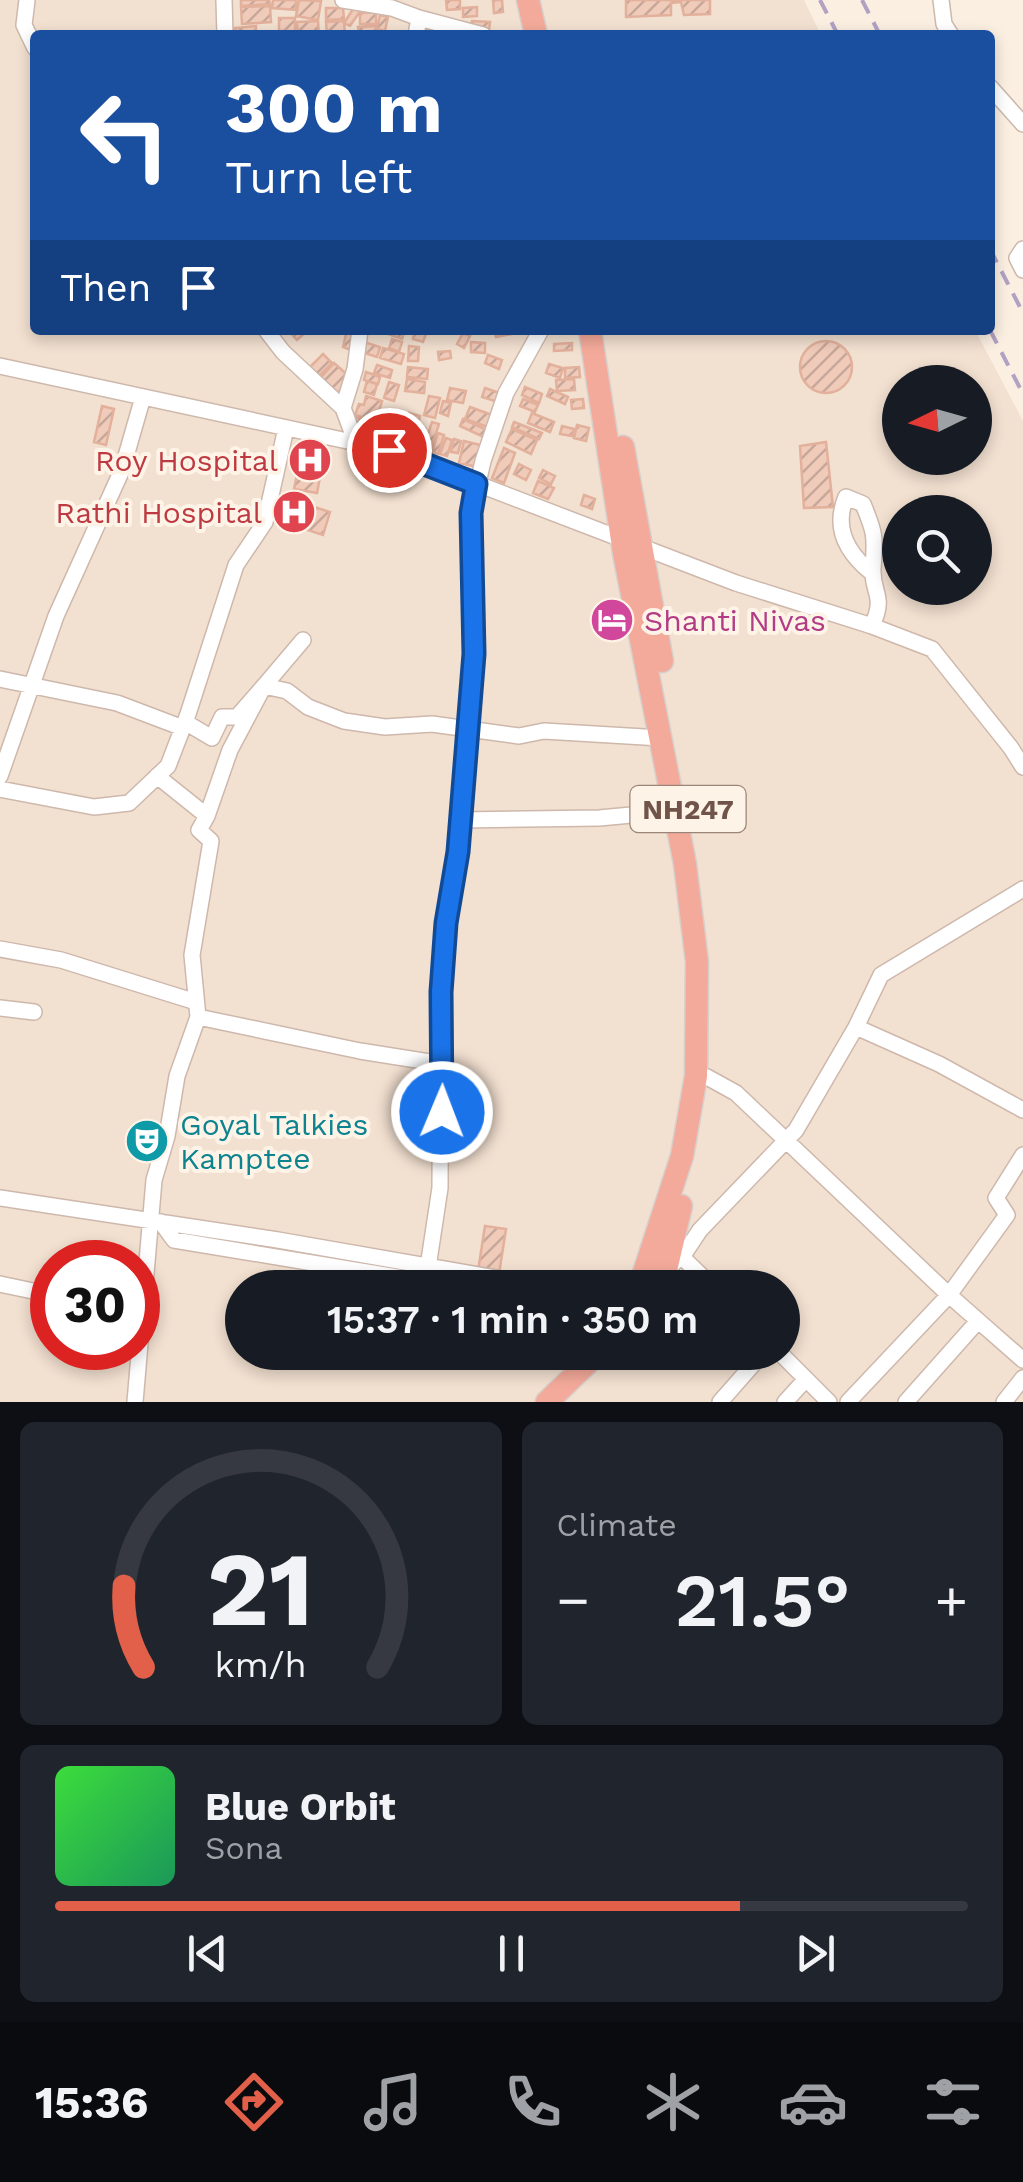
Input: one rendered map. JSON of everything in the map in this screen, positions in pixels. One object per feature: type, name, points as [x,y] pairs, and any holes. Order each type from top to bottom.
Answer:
[{"type":"highway","points":[[528,0],[535,30]]},
{"type":"highway","points":[[542,0],[547,30]]},
{"type":"highway","name":"NH247","points":[[591,335],[662,699],[696,962],[706,1109],[659,1270]]},
{"type":"highway","name":"NH247","points":[[603,335],[631,543]]},
{"type":"highway","name":"NH247","points":[[669,751],[710,957],[702,1077]]},
{"type":"highway","points":[[532,1402],[563,1370]]},
{"type":"highway","points":[[548,1402],[581,1370]]},
{"type":"street","points":[[27,0],[24,25],[30,38]]},
{"type":"street","points":[[224,0],[226,30]]},
{"type":"street","points":[[343,0],[392,8],[464,30]]},
{"type":"street","points":[[942,0],[948,30]]},
{"type":"street","points":[[417,30],[419,18]]},
{"type":"street","points":[[995,92],[1023,124]]},
{"type":"street","points":[[1023,249],[1017,258],[1023,270]]},
{"type":"street","points":[[270,335],[342,408],[356,444]]},
{"type":"street","points":[[342,408],[359,335]]},
{"type":"street","points":[[428,1267],[440,1188],[441,992],[474,654],[471,513],[476,484],[506,393],[538,335]]},
{"type":"street","points":[[0,366],[389,450],[736,584],[932,649],[1023,767]]},
{"type":"street","points":[[0,776],[56,616],[122,470],[143,397]]},
{"type":"street","points":[[0,789],[94,807],[129,803],[168,766],[236,565],[264,522],[286,428]]},
{"type":"street","points":[[872,573],[880,604],[872,626]]},
{"type":"street","points":[[0,679],[117,703],[212,738],[222,718],[236,716],[302,640]]},
{"type":"street","points":[[264,686],[287,691],[308,707],[344,721],[385,727],[432,724],[520,736],[544,731],[669,751]]},
{"type":"street","points":[[152,1240],[156,1221],[154,1180],[177,1076],[197,1010],[192,955],[211,841],[200,830],[230,750],[264,686]]},
{"type":"street","points":[[156,776],[207,816]]},
{"type":"street","points":[[460,820],[598,818],[675,812]]},
{"type":"street","points":[[663,1270],[796,1130],[856,1027],[881,975],[1023,889]]},
{"type":"street","points":[[0,949],[61,960],[197,1010],[360,1051],[442,1064]]},
{"type":"street","points":[[0,1008],[34,1012]]},
{"type":"street","points":[[856,1027],[939,1064],[1023,1110]]},
{"type":"street","points":[[702,1077],[736,1093],[948,1295],[1023,1360]]},
{"type":"street","points":[[848,1402],[948,1295],[1007,1216],[996,1198],[1023,1156]]},
{"type":"street","points":[[0,1198],[446,1270]]},
{"type":"street","points":[[156,1221],[174,1240],[355,1270]]},
{"type":"street","points":[[0,1284],[30,1290]]},
{"type":"street","points":[[906,1402],[978,1321]]},
{"type":"street","points":[[134,1402],[136,1370]]},
{"type":"street","points":[[720,1402],[748,1370]]},
{"type":"street","points":[[797,1370],[829,1402]]},
{"type":"street","points":[[1004,1402],[1023,1378]]},
{"type":"street","points":[[785,1402],[806,1379]]},
{"type":"shaded area","points":[[0,0],[804,0],[819,30],[30,30],[30,335],[978,335],[1023,421],[1023,1402],[0,1402]]},
{"type":"building","points":[[241,0],[269,0],[270,4],[241,6]]},
{"type":"building","points":[[273,0],[296,0],[296,10],[272,8]]},
{"type":"building","points":[[299,0],[321,1],[318,20],[296,16]]},
{"type":"building","points":[[446,0],[460,0],[460,9],[447,10]]},
{"type":"building","points":[[493,0],[502,0],[503,12],[494,13]]},
{"type":"building","points":[[626,0],[710,0],[710,14],[684,15],[681,2],[671,3],[671,15],[626,17]]},
{"type":"building","points":[[270,6],[271,22],[242,24],[241,7]]},
{"type":"building","points":[[355,6],[361,10],[350,26],[344,23]]},
{"type":"building","points":[[477,7],[477,16],[463,17],[463,8]]},
{"type":"building","points":[[326,8],[343,8],[344,19],[326,20]]},
{"type":"building","points":[[376,12],[376,24],[360,24],[360,13]]},
{"type":"building","points":[[380,15],[388,17],[385,30],[377,29]]},
{"type":"building","points":[[279,18],[295,18],[295,30],[279,30]]},
{"type":"building","points":[[318,21],[319,30],[298,30],[297,22]]},
{"type":"building","points":[[344,21],[345,30],[327,30],[326,22]]},
{"type":"building","points":[[472,21],[490,22],[489,30],[471,29]]},
{"type":"building","points":[[256,26],[256,30],[235,30]]},
{"type":"building","points":[[376,26],[376,30],[358,30],[358,27]]},
{"type":"building","points":[[346,335],[355,335],[351,350],[343,347]]},
{"type":"building","points":[[462,335],[470,336],[464,348],[457,344]]},
{"type":"building","points":[[392,339],[402,342],[399,352],[389,348]]},
{"type":"building","points":[[826,341],[844,349],[852,367],[844,385],[826,393],[808,385],[800,367],[808,349]]},
{"type":"building","points":[[364,342],[380,347],[377,357],[361,352]]},
{"type":"building","points":[[471,342],[485,343],[485,353],[471,352]]},
{"type":"building","points":[[572,343],[572,350],[554,351],[554,344]]},
{"type":"building","points":[[409,346],[419,347],[418,361],[408,361]]},
{"type":"building","points":[[383,348],[404,354],[401,364],[380,358]]},
{"type":"building","points":[[450,351],[451,358],[439,360],[438,352]]},
{"type":"building","points":[[323,354],[332,363],[316,379],[307,370]]},
{"type":"building","points":[[488,355],[502,360],[499,369],[485,363]]},
{"type":"building","points":[[334,363],[351,378],[335,396],[318,381]]},
{"type":"building","points":[[549,364],[563,368],[560,378],[546,373]]},
{"type":"building","points":[[377,365],[392,370],[390,378],[374,373]]},
{"type":"building","points":[[408,367],[428,369],[427,379],[407,377]]},
{"type":"building","points":[[579,367],[580,377],[565,378],[565,368]]},
{"type":"building","points":[[366,372],[380,377],[378,384],[364,380]]},
{"type":"building","points":[[407,379],[425,382],[424,393],[405,391]]},
{"type":"building","points":[[574,379],[575,390],[557,391],[556,380]]},
{"type":"building","points":[[367,381],[377,384],[374,395],[364,392]]},
{"type":"building","points":[[389,382],[399,385],[394,401],[384,398]]},
{"type":"building","points":[[525,387],[542,394],[539,403],[522,395]]},
{"type":"building","points":[[450,388],[466,391],[463,403],[447,400]]},
{"type":"building","points":[[485,388],[503,394],[501,403],[482,397]]},
{"type":"building","points":[[550,389],[568,397],[565,404],[547,396]]},
{"type":"building","points":[[366,396],[382,401],[372,420],[355,415]]},
{"type":"building","points":[[429,396],[440,398],[435,418],[424,415]]},
{"type":"building","points":[[523,399],[538,405],[535,412],[520,406]]},
{"type":"building","points":[[583,399],[584,408],[572,409],[571,400]]},
{"type":"building","points":[[443,401],[451,403],[448,416],[440,413]]},
{"type":"building","points":[[102,406],[114,409],[106,445],[94,442]]},
{"type":"building","points":[[470,407],[495,416],[491,428],[465,419]]},
{"type":"building","points":[[409,413],[420,416],[418,424],[407,421]]},
{"type":"building","points":[[532,413],[554,422],[550,432],[528,423]]},
{"type":"building","points":[[356,417],[371,422],[368,429],[354,424]]},
{"type":"building","points":[[463,419],[489,431],[486,438],[460,426]]},
{"type":"building","points":[[432,422],[439,424],[430,451],[423,449]]},
{"type":"building","points":[[514,422],[542,433],[539,439],[512,427]]},
{"type":"building","points":[[410,424],[425,428],[421,441],[406,437]]},
{"type":"building","points":[[577,425],[589,428],[586,441],[574,438]]},
{"type":"building","points":[[562,426],[574,429],[572,436],[560,434]]},
{"type":"building","points":[[512,429],[537,440],[531,454],[506,442]]},
{"type":"building","points":[[369,430],[389,435],[386,445],[366,439]]},
{"type":"building","points":[[438,433],[444,435],[438,454],[432,452]]},
{"type":"building","points":[[446,438],[452,440],[447,456],[440,454]]},
{"type":"building","points":[[454,439],[461,441],[458,453],[451,452]]},
{"type":"building","points":[[464,441],[484,446],[478,467],[459,463]]},
{"type":"building","points":[[826,442],[833,507],[804,508],[800,446]]},
{"type":"building","points":[[504,448],[515,453],[504,483],[492,478]]},
{"type":"building","points":[[302,451],[324,456],[317,493],[294,489]]},
{"type":"building","points":[[519,464],[531,470],[526,480],[514,474]]},
{"type":"building","points":[[543,470],[555,476],[551,484],[539,478]]},
{"type":"building","points":[[538,481],[554,488],[548,499],[533,493]]},
{"type":"building","points":[[584,495],[595,499],[592,509],[581,505]]},
{"type":"building","points":[[283,497],[330,512],[323,535],[276,520]]},
{"type":"building","points":[[485,1226],[506,1229],[500,1270],[478,1270]]},
{"type":"railway","points":[[820,0],[835,30]]},
{"type":"railway","points":[[862,0],[877,30]]},
{"type":"railway","points":[[995,259],[1023,313]]},
{"type":"railway","points":[[993,335],[1023,394]]},
{"type":"place","name":"Roy Hospital","points":[[310,460]]},
{"type":"place","name":"Rathi Hospital","points":[[294,512]]},
{"type":"place","name":"Shanti Nivas","points":[[612,620]]},
{"type":"place","name":"Goyal Talkies Kamptee","points":[[147,1141]]},
{"type":"route","points":[[389,450],[476,484],[471,513],[474,654],[458,852],[446,923],[441,992],[442,1112]]}]
